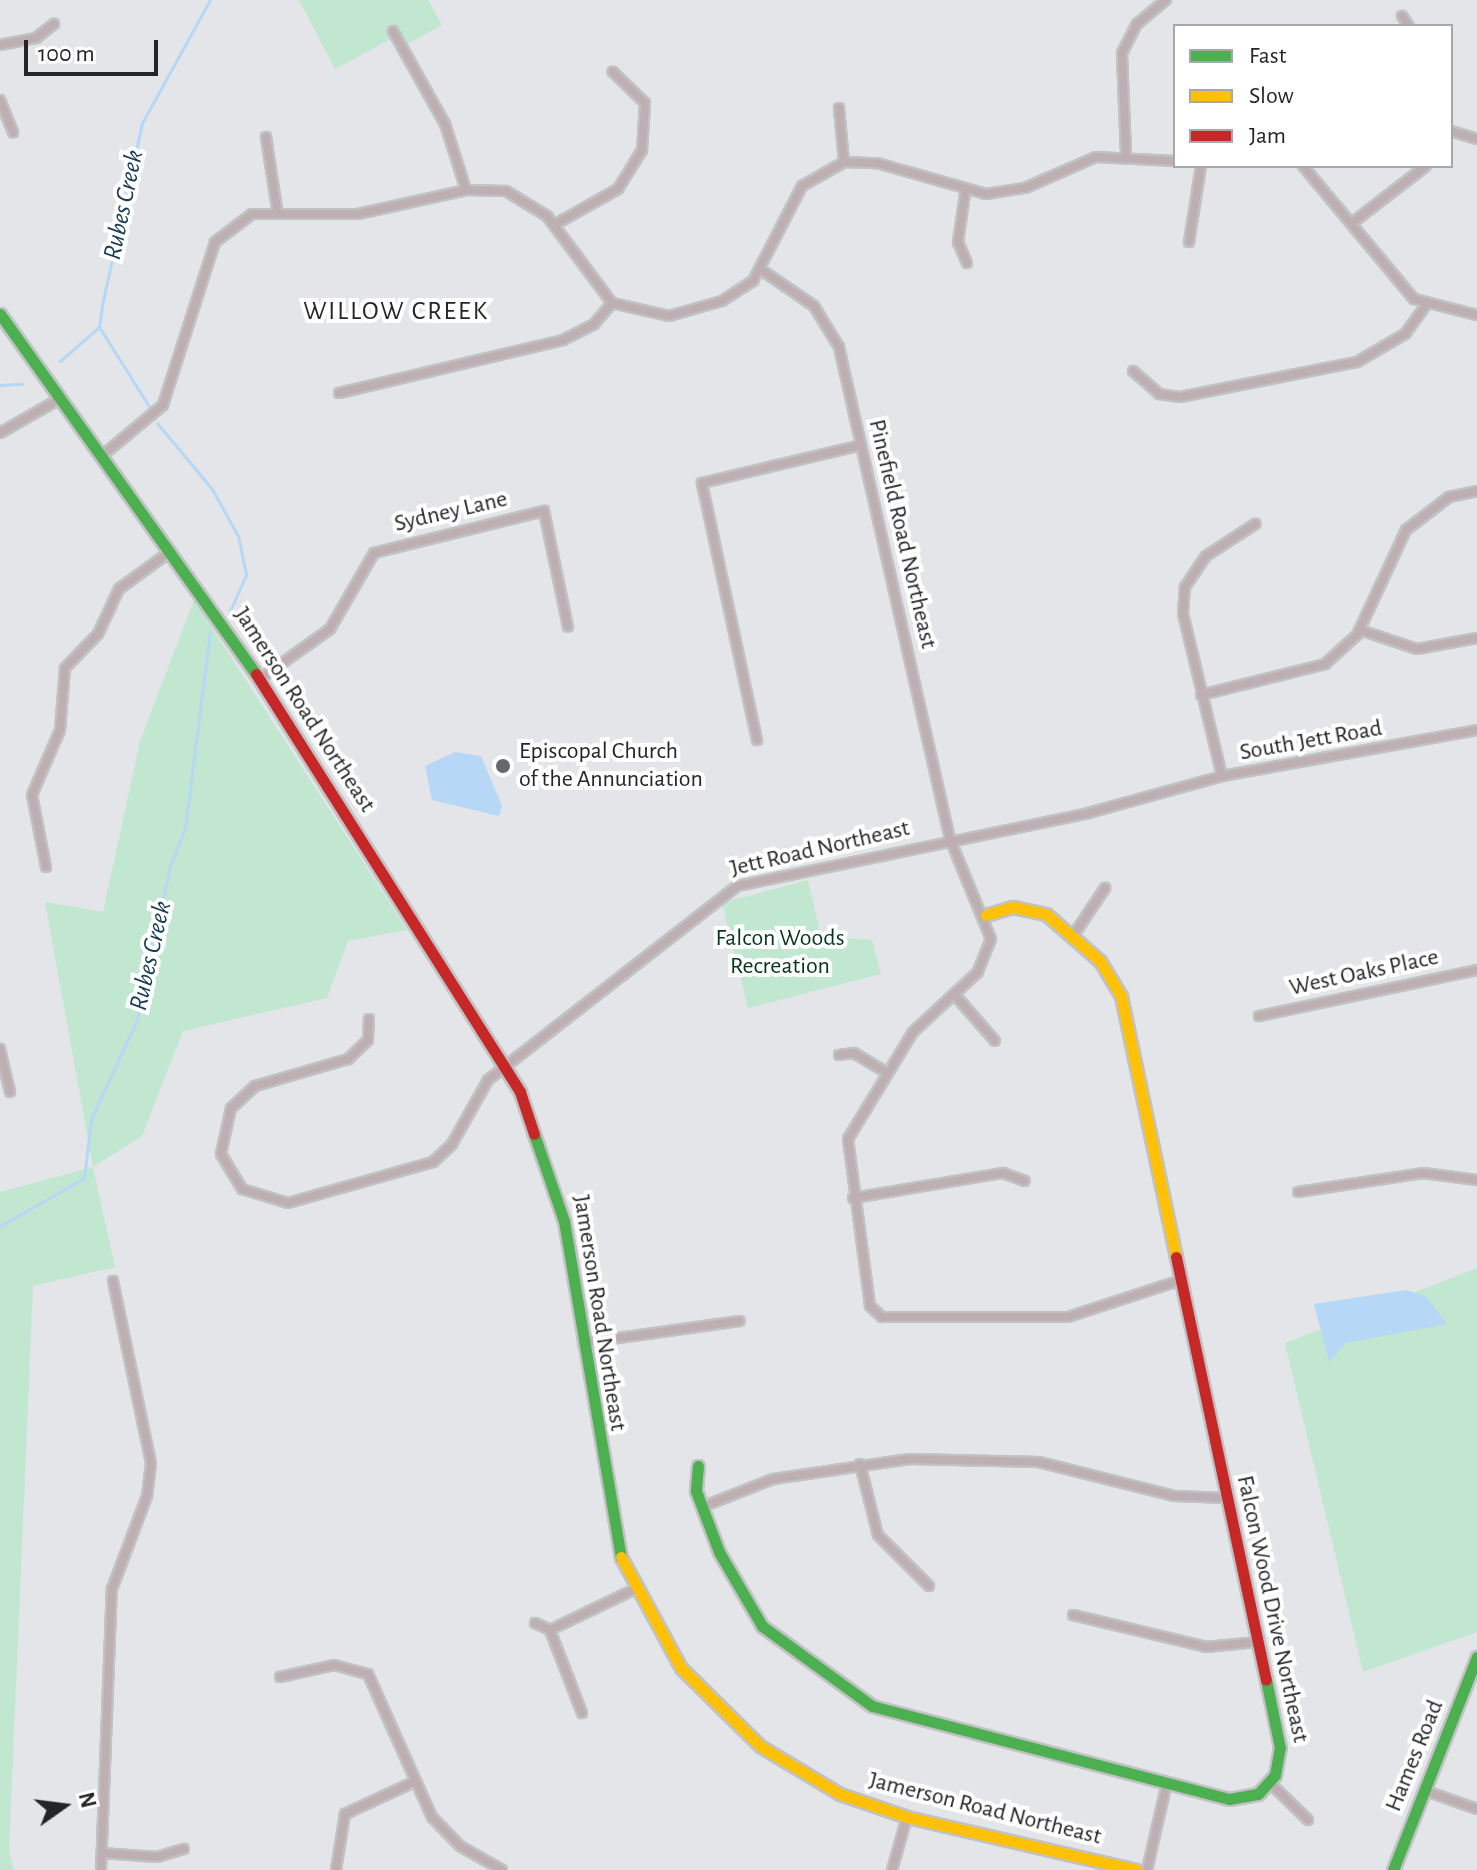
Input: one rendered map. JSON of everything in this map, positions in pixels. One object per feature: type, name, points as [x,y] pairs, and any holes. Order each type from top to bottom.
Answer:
[{"type":"street","points":[[1126,154],[1122,53],[1137,24],[1166,0]]},
{"type":"street","points":[[1402,16],[1408,24]]},
{"type":"street","points":[[0,56],[1,45],[36,38],[54,24]]},
{"type":"street","points":[[393,31],[445,124],[466,190]]},
{"type":"street","points":[[554,225],[618,189],[642,150],[645,103],[613,72]]},
{"type":"street","points":[[0,100],[13,132]]},
{"type":"street","points":[[839,108],[844,162]]},
{"type":"street","points":[[1453,132],[1477,139]]},
{"type":"street","points":[[266,137],[277,209]]},
{"type":"street","points":[[103,455],[168,397],[215,242],[241,218],[277,209],[372,212],[466,190],[517,195],[554,225],[612,303],[648,315],[678,315],[731,297],[763,271],[802,186],[844,162],[877,163],[965,194],[1019,190],[1086,160],[1126,154],[1173,161]]},
{"type":"street","points":[[1189,242],[1201,168]]},
{"type":"street","points":[[1305,168],[1352,223],[1389,277],[1426,305],[1477,315]]},
{"type":"street","points":[[1352,223],[1423,168]]},
{"type":"street","points":[[965,194],[958,242],[967,263]]},
{"type":"street","name":"Pinefield Road Northeast","points":[[763,271],[829,324],[861,445],[950,839],[986,915]]},
{"type":"street","points":[[339,393],[563,340],[594,324],[612,303]]},
{"type":"street","points":[[1136,374],[1159,394],[1180,397],[1357,362],[1405,334],[1426,305]]},
{"type":"street","name":"Jamerson Road Northeast","points":[[0,314],[260,679],[506,1067],[555,1184],[606,1499],[633,1590],[681,1668],[760,1746],[840,1794],[907,1817],[1136,1870]]},
{"type":"street","points":[[0,433],[61,398]]},
{"type":"street","points":[[757,740],[702,483],[861,445]]},
{"type":"street","points":[[1201,695],[1325,664],[1360,630],[1406,530],[1449,497],[1477,491]]},
{"type":"street","name":"Sydney Lane","points":[[260,679],[330,629],[374,553],[544,511],[568,627]]},
{"type":"street","points":[[1222,776],[1183,614],[1185,587],[1206,556],[1255,524]]},
{"type":"street","points":[[46,867],[32,795],[60,730],[65,668],[98,634],[119,589],[171,551]]},
{"type":"street","points":[[1360,630],[1417,649],[1477,638]]},
{"type":"street","name":"South Jett Road","points":[[1152,795],[1222,776],[1477,730]]},
{"type":"street","name":"Jett Road Northeast","points":[[369,1019],[368,1040],[348,1059],[255,1086],[236,1100],[221,1146],[242,1189],[288,1203],[433,1162],[452,1144],[480,1088],[721,893],[1152,795]]},
{"type":"street","points":[[1073,936],[1105,888]]},
{"type":"street","name":"Falcon Wood Drive Northeast","points":[[986,915],[1036,909],[1073,936],[1121,996],[1280,1748],[1270,1783]]},
{"type":"street","points":[[986,915],[988,958],[913,1032],[848,1139],[853,1198],[870,1306],[882,1317],[1068,1317],[1181,1280]]},
{"type":"street","name":"West Oaks Place","points":[[1259,1016],[1477,970]]},
{"type":"street","points":[[954,994],[995,1041]]},
{"type":"street","points":[[0,1053],[10,1092]]},
{"type":"street","points":[[839,1055],[854,1053],[887,1073]]},
{"type":"street","points":[[853,1198],[1003,1173],[1025,1181]]},
{"type":"street","points":[[1298,1192],[1423,1173],[1477,1180]]},
{"type":"street","points":[[101,1870],[112,1589],[147,1496],[151,1463],[113,1281]]},
{"type":"street","points":[[583,1343],[739,1321]]},
{"type":"street","points":[[702,1507],[773,1479],[860,1464],[1039,1462],[1174,1496],[1227,1498]]},
{"type":"street","points":[[860,1464],[878,1535],[929,1586]]},
{"type":"street","points":[[698,1466],[702,1507],[732,1580],[762,1626],[872,1706],[1237,1799],[1270,1783],[1308,1820]]},
{"type":"street","points":[[550,1630],[633,1590]]},
{"type":"street","points":[[1073,1615],[1206,1647],[1257,1642]]},
{"type":"street","points":[[535,1623],[550,1630],[582,1713]]},
{"type":"street","name":"Hames Road","points":[[1393,1870],[1477,1657]]},
{"type":"street","points":[[280,1677],[334,1665],[368,1674],[414,1782],[450,1838],[502,1870]]},
{"type":"street","points":[[336,1870],[345,1814],[414,1782]]},
{"type":"street","points":[[1147,1870],[1167,1783]]},
{"type":"street","points":[[1426,1791],[1477,1809]]},
{"type":"street","points":[[892,1870],[907,1817]]},
{"type":"street","points":[[102,1853],[157,1857],[184,1849]]},
{"type":"green space","points":[[299,0],[428,0],[442,25],[406,45],[400,34],[335,69]]},
{"type":"green space","points":[[194,600],[407,930],[348,941],[327,998],[183,1031],[142,1136],[93,1167],[45,902],[103,912],[140,741]]},
{"type":"green space","name":"Falcon Woods Recreation","points":[[808,880],[821,936],[872,940],[881,974],[748,1008],[722,903]]},
{"type":"green space","points":[[93,1167],[115,1267],[33,1286],[9,1850],[14,1870],[0,1870],[0,1192]]},
{"type":"green space","points":[[1477,1268],[1477,1632],[1363,1672],[1285,1343]]},
{"type":"water","points":[[455,752],[481,756],[502,806],[499,816],[432,800],[425,766]]},
{"type":"water","points":[[1406,1290],[1426,1296],[1447,1324],[1346,1343],[1329,1362],[1314,1304]]},
{"type":"waterway","name":"Rubes Creek","points":[[152,411],[99,327],[102,305],[142,123],[210,0]]},
{"type":"waterway","points":[[60,361],[99,327]]},
{"type":"waterway","points":[[0,385],[22,384]]},
{"type":"waterway","name":"Rubes Creek","points":[[157,423],[212,489],[238,536],[246,575],[229,613]]},
{"type":"waterway","name":"Rubes Creek","points":[[0,1226],[84,1178],[91,1119],[137,1020],[170,866],[185,829],[210,632]]},
{"type":"traffic: fast","points":[[0,314],[256,674]]},
{"type":"traffic: fast","points":[[534,1134],[564,1221],[621,1557]]},
{"type":"traffic: fast","points":[[698,1466],[696,1491],[719,1552],[762,1626],[872,1706],[1229,1799],[1258,1794],[1275,1775],[1280,1748],[1266,1680]]},
{"type":"traffic: fast","points":[[1393,1870],[1477,1657]]},
{"type":"traffic: slow","points":[[986,915],[1013,907],[1046,914],[1100,961],[1121,996],[1176,1257]]},
{"type":"traffic: slow","points":[[621,1557],[681,1668],[760,1746],[840,1794],[907,1817],[1136,1870]]},
{"type":"traffic: jam","points":[[256,674],[520,1092],[534,1134]]},
{"type":"traffic: jam","points":[[1176,1257],[1266,1680]]},
{"type":"place","name":"Episcopal Church of the Annunciation","points":[[503,766]]},
{"type":"district","name":"WILLOW CREEK","points":[[396,312]]}]
